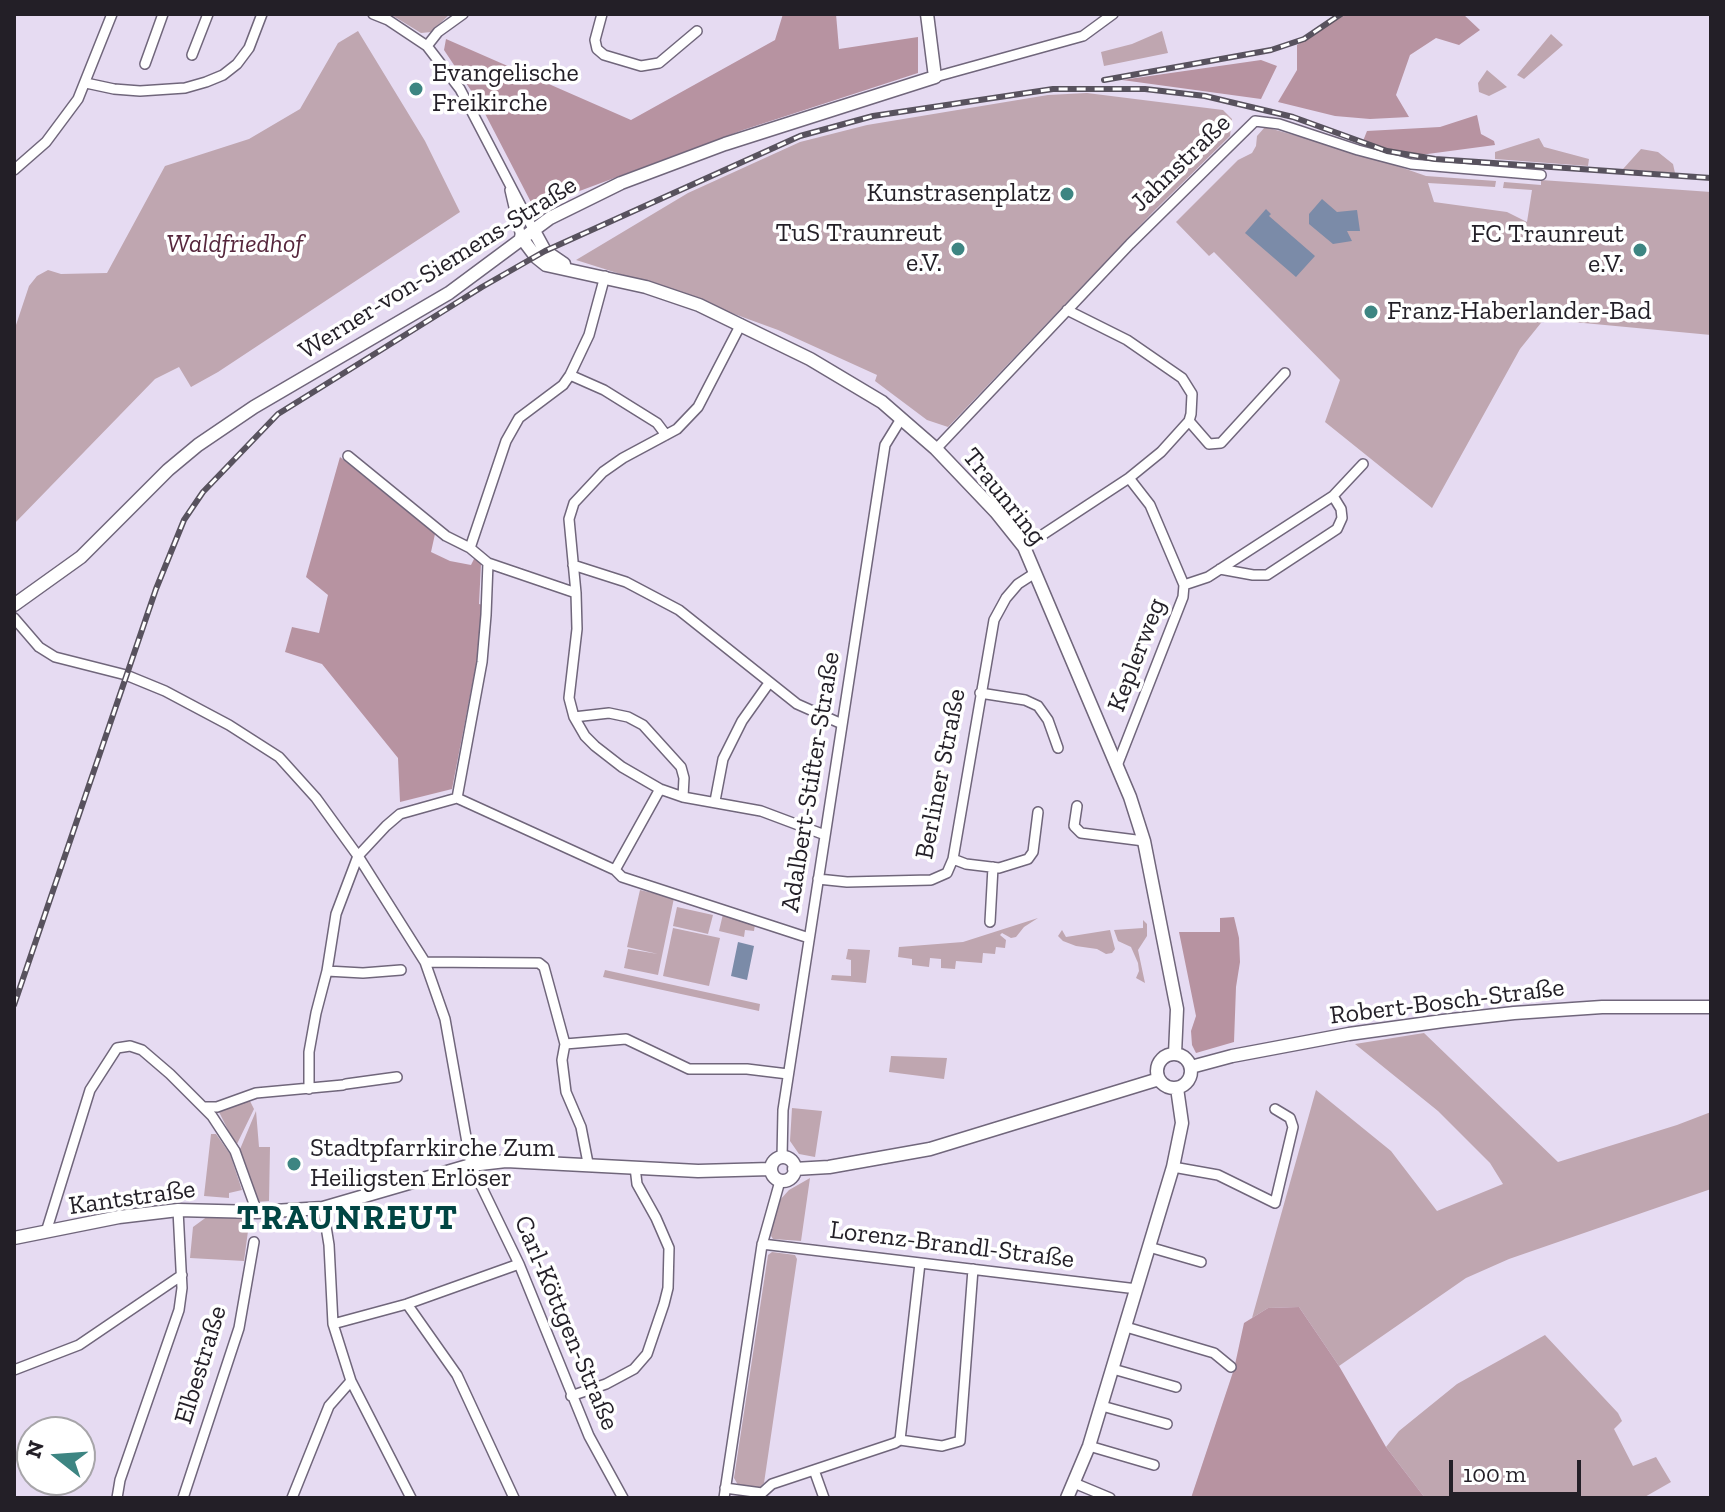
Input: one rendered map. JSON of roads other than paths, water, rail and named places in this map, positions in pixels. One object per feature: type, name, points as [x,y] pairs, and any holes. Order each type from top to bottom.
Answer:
[{"type":"street","points":[[14,170],[46,142],[68,114],[86,83],[112,14]]},
{"type":"street","points":[[145,64],[163,14]]},
{"type":"street","points":[[192,55],[208,14]]},
{"type":"street","points":[[86,83],[140,91],[185,88],[206,82],[223,75],[237,64],[249,48],[262,14]]},
{"type":"street","points":[[373,14],[388,20],[427,46],[460,89],[533,229]]},
{"type":"street","points":[[427,46],[445,26],[463,14]]},
{"type":"street","points":[[602,14],[595,40],[597,49],[604,55],[641,66],[659,63],[697,31]]},
{"type":"street","points":[[927,14],[935,77]]},
{"type":"street","name":"Werner-von-Siemens-Straße","points":[[14,605],[81,557],[168,470],[198,445],[254,407],[449,293],[521,237],[587,197],[725,144],[935,77],[1083,36],[1113,14]]},
{"type":"street","name":"Jahnstraße","points":[[936,449],[1153,221],[1255,121],[1279,124],[1411,164],[1541,175]]},
{"type":"street","points":[[510,187],[521,237]]},
{"type":"street","name":"Traunring","points":[[533,229],[550,257],[574,269]]},
{"type":"street","name":"Traunring","points":[[521,237],[546,265],[605,276],[699,305],[810,359],[871,395],[970,482],[1024,547],[1118,763],[1144,841],[1177,1009],[1175,1054]]},
{"type":"street","points":[[470,548],[506,441],[519,418],[563,385],[570,375],[589,335],[605,276]]},
{"type":"street","points":[[1024,547],[1129,478],[1161,452],[1189,421],[1192,394],[1182,378],[1127,340],[1067,310]]},
{"type":"street","points":[[741,324],[698,407],[677,429],[603,472],[574,503],[569,519],[577,629],[569,698],[574,717],[585,736],[622,767],[660,789],[683,797],[761,811],[825,835]]},
{"type":"street","points":[[1189,421],[1209,444],[1221,443],[1285,373]]},
{"type":"street","points":[[570,375],[604,390],[657,423],[666,435]]},
{"type":"street","name":"Adalbert-Stifter-Straße","points":[[782,1158],[781,1129],[788,1074],[885,445],[901,419]]},
{"type":"street","points":[[348,456],[446,536],[470,548],[488,563],[576,593]]},
{"type":"street","points":[[1184,585],[1195,583],[1220,569],[1333,496],[1363,464]]},
{"type":"street","name":"Keplerweg","points":[[1118,763],[1183,597],[1184,585],[1150,505],[1129,478]]},
{"type":"street","points":[[1220,569],[1267,575],[1279,568],[1337,529],[1342,518],[1341,509],[1333,496]]},
{"type":"street","points":[[457,798],[482,662],[488,563]]},
{"type":"street","points":[[573,565],[626,582],[679,610],[797,704],[842,724]]},
{"type":"street","name":"Berliner Straße","points":[[818,879],[847,882],[931,880],[947,873],[953,859],[988,643],[998,612],[1018,584],[1035,573]]},
{"type":"street","name":"Carl-Köttgen-Straße","points":[[14,618],[39,647],[55,657],[126,675],[165,691],[229,725],[279,757],[316,798],[358,856],[425,962],[445,1019],[471,1165],[519,1264],[589,1436],[623,1498]]},
{"type":"street","points":[[715,801],[723,759],[742,721],[769,683]]},
{"type":"street","points":[[980,693],[1025,700],[1038,706],[1048,720],[1058,748]]},
{"type":"street","points":[[574,717],[609,713],[628,717],[643,725],[681,767],[683,797]]},
{"type":"street","points":[[615,870],[660,789]]},
{"type":"street","points":[[309,1089],[309,1052],[336,914],[358,856],[400,814],[457,798],[615,870],[627,879],[809,938]]},
{"type":"street","points":[[1077,806],[1074,826],[1081,833],[1144,841]]},
{"type":"street","points":[[953,859],[993,867],[1028,859],[1033,852],[1038,812]]},
{"type":"street","points":[[990,922],[993,867]]},
{"type":"street","points":[[425,962],[539,963],[547,973],[565,1044],[562,1060],[566,1092],[581,1127],[588,1163]]},
{"type":"street","points":[[327,971],[363,973],[401,970]]},
{"type":"street","name":"Robert-Bosch-Straße","points":[[1191,1067],[1349,1034],[1486,1016],[1602,1007],[1711,1007]]},
{"type":"street","points":[[565,1044],[626,1039],[689,1069],[747,1069],[788,1074]]},
{"type":"street","points":[[46,1232],[90,1090],[117,1048],[130,1046],[142,1050],[203,1107],[235,1151],[257,1212]]},
{"type":"street","points":[[1175,1054],[1185,1058],[1191,1067],[1188,1081],[1177,1088],[1168,1087],[1159,1079],[1160,1062],[1168,1056],[1175,1054]]},
{"type":"street","points":[[203,1107],[217,1107],[256,1093],[397,1077]]},
{"type":"street","points":[[794,1169],[829,1167],[930,1149],[1159,1079]]},
{"type":"street","points":[[1067,1498],[1102,1406],[1173,1167],[1182,1123],[1177,1088]]},
{"type":"street","points":[[1173,1167],[1218,1175],[1275,1203],[1293,1127],[1290,1118],[1275,1109]]},
{"type":"street","points":[[782,1158],[792,1162],[794,1169],[790,1179],[780,1181],[773,1177],[771,1169],[775,1160],[782,1158]]},
{"type":"street","name":"Kantstraße","points":[[14,1238],[119,1217],[178,1210],[257,1212],[323,1208],[471,1165],[520,1160],[698,1171],[771,1169]]},
{"type":"street","points":[[571,1396],[606,1384],[634,1369],[647,1354],[664,1304],[669,1276],[669,1248],[637,1184],[635,1167]]},
{"type":"street","points":[[780,1181],[762,1244],[724,1493],[762,1493],[772,1484],[900,1440],[942,1446],[960,1441],[973,1269]]},
{"type":"street","points":[[323,1208],[329,1245],[333,1324],[351,1381],[411,1498]]},
{"type":"street","points":[[117,1498],[179,1310],[182,1275],[178,1210]]},
{"type":"street","name":"Elbestraße","points":[[183,1498],[239,1328],[254,1242]]},
{"type":"street","name":"Lorenz-Brandl-Straße","points":[[762,1244],[1137,1289]]},
{"type":"street","points":[[1149,1247],[1201,1262]]},
{"type":"street","points":[[900,1440],[920,1263]]},
{"type":"street","points":[[333,1324],[407,1304],[519,1264]]},
{"type":"street","points":[[14,1370],[79,1345],[182,1275]]},
{"type":"street","points":[[407,1304],[457,1375],[514,1498]]},
{"type":"street","points":[[1126,1327],[1214,1353],[1231,1367]]},
{"type":"street","points":[[1113,1369],[1176,1387]]},
{"type":"street","points":[[292,1498],[329,1406],[351,1381]]},
{"type":"street","points":[[1102,1406],[1167,1424]]},
{"type":"street","points":[[1089,1446],[1154,1465]]},
{"type":"street","points":[[814,1470],[824,1498]]},
{"type":"street","points":[[1074,1483],[1110,1498]]},
{"type":"water","points":[[1322,199],[1337,212],[1357,210],[1360,231],[1347,231],[1352,241],[1333,244],[1309,224],[1309,214]]},
{"type":"water","points":[[1266,209],[1271,214],[1269,216],[1315,256],[1296,277],[1245,233]]},
{"type":"water","points":[[738,942],[754,946],[747,980],[731,976]]},
{"type":"railway","points":[[1104,80],[1271,50],[1304,39],[1341,14]]},
{"type":"railway","points":[[14,1005],[156,589],[184,520],[203,492],[278,414],[545,251],[800,136],[873,116],[1053,89],[1145,89],[1205,96],[1293,117],[1387,151],[1435,159],[1711,178]]},
{"type":"place","name":"Evangelische Freikirche","points":[[416,89]]},
{"type":"place","name":"Kunstrasenplatz","points":[[1067,194]]},
{"type":"place","name":"TuS Traunreut e.V.","points":[[958,249]]},
{"type":"place","name":"FC Traunreut e.V.","points":[[1640,250]]},
{"type":"place","name":"Franz-Haberlander-Bad","points":[[1371,312]]},
{"type":"place","name":"Stadtpfarrkirche Zum Heiligsten Erlöser","points":[[294,1164]]},
{"type":"district","name":"TRAUNREUT","points":[[348,1219]]},
{"type":"park label","name":"Waldfriedhof","points":[[235,245]]}]
